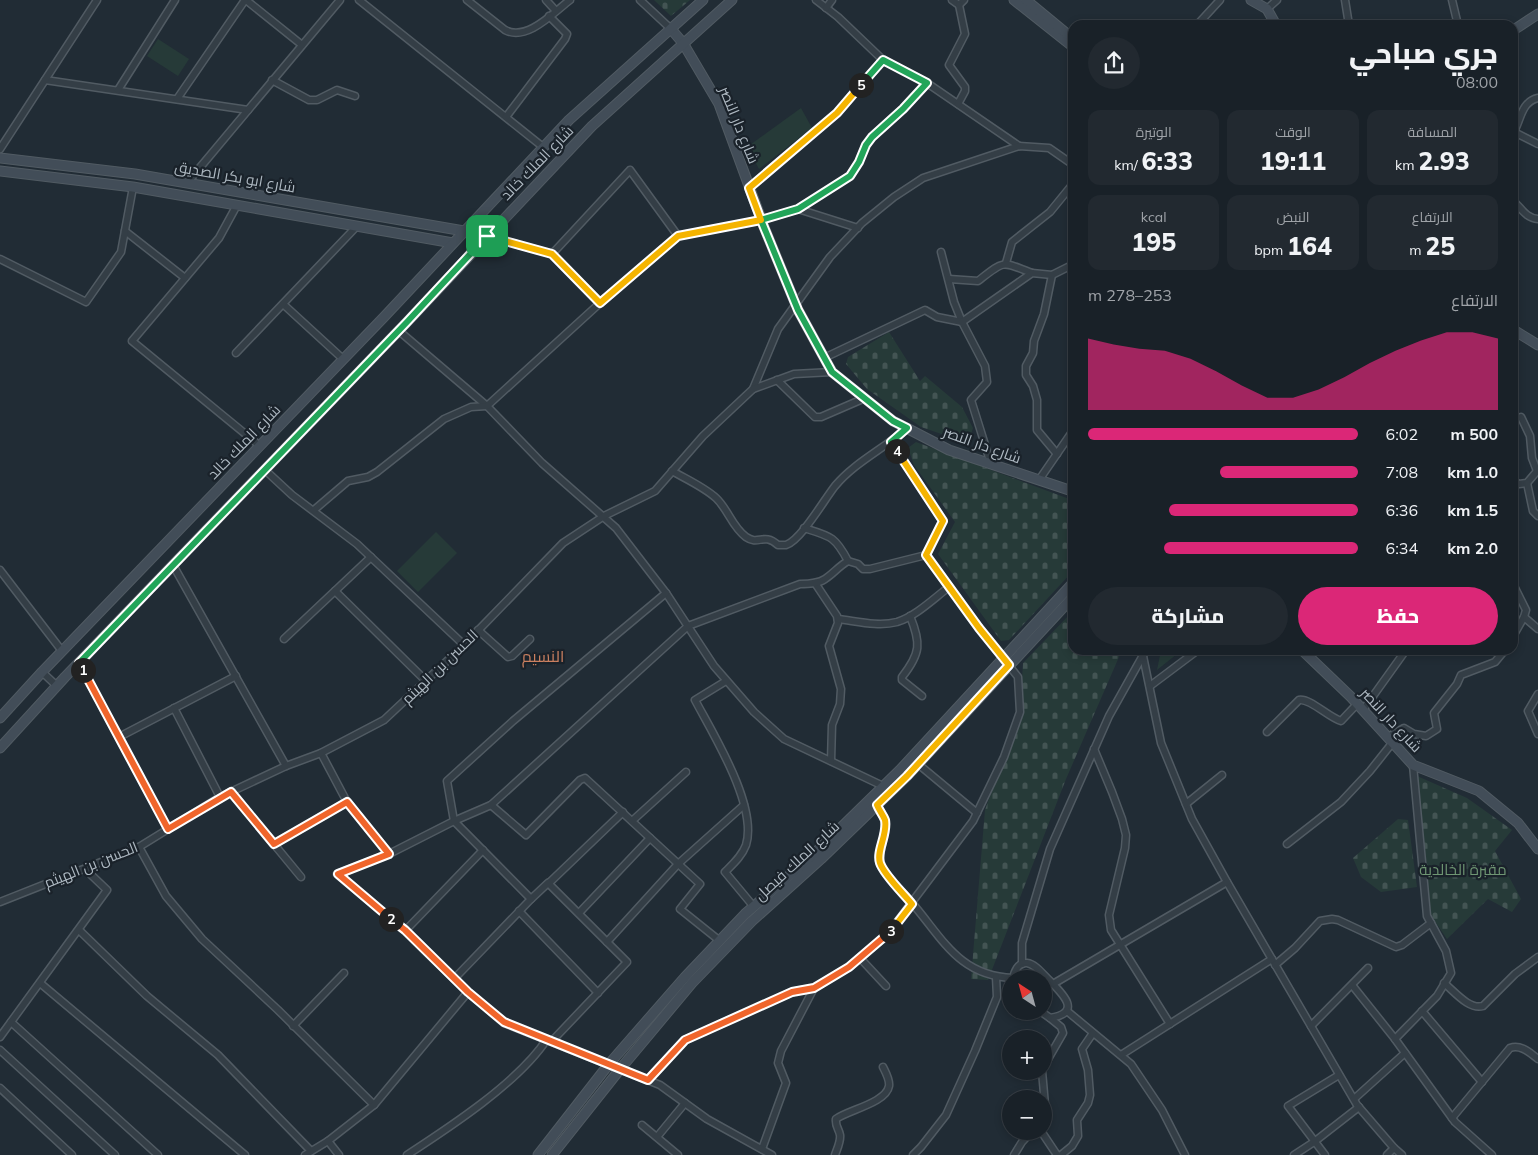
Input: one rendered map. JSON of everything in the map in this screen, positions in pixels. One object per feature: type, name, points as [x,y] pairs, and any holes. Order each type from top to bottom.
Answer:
[{"type":"main road","name":"شارع الملك خالد","points":[[0,718],[543,147],[570,120],[703,0]]},
{"type":"main road","name":"شارع الملك خالد","points":[[0,748],[79,663],[399,331],[592,126],[732,0]]},
{"type":"main road","points":[[1014,0],[1068,43]]},
{"type":"main road","points":[[1026,0],[1068,35]]},
{"type":"main road","points":[[1252,0],[1267,10],[1273,20]]},
{"type":"main road","points":[[1518,27],[1538,14]]},
{"type":"main road","name":"شارع دار النصر","points":[[671,29],[683,43],[719,104],[761,220],[796,304],[832,372],[893,421],[949,450],[1068,490]]},
{"type":"main road","name":"شارع ابو بكر الصديق","points":[[0,158],[135,174],[464,231]]},
{"type":"main road","name":"شارع ابو بكر الصديق","points":[[0,171],[134,187],[453,243]]},
{"type":"main road","points":[[1518,333],[1538,345]]},
{"type":"main road","points":[[538,1155],[609,1064],[685,977],[754,907],[815,853],[884,786],[1006,661],[1068,589]]},
{"type":"main road","name":"شارع الملك فيصل","points":[[552,1155],[692,983],[752,921],[821,860],[918,764],[1006,661],[1068,602]]},
{"type":"main road","name":"شارع دار النصر","points":[[1307,655],[1360,707],[1413,765],[1479,790],[1518,824],[1538,849]]},
{"type":"street","points":[[0,149],[97,0]]},
{"type":"street","points":[[118,90],[175,0]]},
{"type":"street","points":[[177,99],[246,0],[302,45]]},
{"type":"street","points":[[187,183],[340,0]]},
{"type":"street","points":[[359,0],[543,147]]},
{"type":"street","points":[[467,0],[511,33],[526,31],[570,0]]},
{"type":"street","points":[[546,0],[556,11]]},
{"type":"street","points":[[640,0],[671,29]]},
{"type":"street","points":[[816,0],[883,60],[927,83],[1019,146]]},
{"type":"street","points":[[826,8],[832,0]]},
{"type":"street","points":[[952,0],[961,2],[965,34],[949,65],[966,90],[958,104]]},
{"type":"street","points":[[1202,20],[1220,0]]},
{"type":"street","points":[[1267,10],[1277,0]]},
{"type":"street","points":[[1344,0],[1348,20]]},
{"type":"street","points":[[1452,0],[1457,20]]},
{"type":"street","points":[[506,117],[565,39],[567,34],[549,16]]},
{"type":"street","points":[[749,188],[837,113],[883,60]]},
{"type":"street","points":[[45,80],[248,110]]},
{"type":"street","points":[[272,80],[309,100],[317,100],[337,90],[355,96]]},
{"type":"street","points":[[314,510],[348,481],[368,477],[377,472],[444,418],[471,407],[488,406],[600,303],[678,236],[761,220],[798,209],[850,176],[872,137],[903,109],[927,83]]},
{"type":"street","points":[[1518,122],[1527,104],[1538,98]]},
{"type":"street","points":[[1518,136],[1538,144]]},
{"type":"street","points":[[753,389],[778,329],[830,257],[858,228],[894,197],[923,178],[1019,146],[1049,148],[1068,161]]},
{"type":"street","points":[[552,254],[630,170],[678,236]]},
{"type":"street","points":[[0,260],[86,302],[121,252],[134,187]]},
{"type":"street","points":[[1006,263],[1012,242],[1050,212],[1068,190]]},
{"type":"street","points":[[237,205],[219,238],[132,341],[260,446]]},
{"type":"street","points":[[1518,206],[1525,214],[1538,219]]},
{"type":"street","points":[[798,209],[858,228]]},
{"type":"street","points":[[236,353],[356,226]]},
{"type":"street","points":[[125,231],[185,278]]},
{"type":"street","points":[[487,236],[552,254],[600,303]]},
{"type":"street","points":[[941,252],[954,302],[962,322],[985,366],[987,382],[971,400],[991,464]]},
{"type":"street","points":[[949,279],[978,281],[998,266],[1006,263],[1032,273],[1052,276],[1068,267]]},
{"type":"street","points":[[824,358],[925,310],[937,317],[962,322],[1032,273]]},
{"type":"street","points":[[1052,276],[1044,314],[1034,342],[1033,354],[1026,366],[1026,374],[1033,386],[1037,400],[1037,430],[1057,454]]},
{"type":"street","points":[[282,304],[343,359]]},
{"type":"street","points":[[399,331],[488,406],[542,463],[616,528],[666,593],[714,666],[754,712],[784,739],[884,786]]},
{"type":"street","name":"الحسن بن الهيثم","points":[[0,902],[139,847],[220,797],[286,766],[322,753],[384,720],[464,645],[563,543],[604,516],[655,491],[703,436],[753,389],[794,374],[832,372]]},
{"type":"street","points":[[777,380],[816,417],[821,417],[865,398]]},
{"type":"street","points":[[1518,484],[1527,483],[1537,470],[1532,458],[1530,436],[1521,417]]},
{"type":"street","points":[[672,471],[715,497],[737,530],[754,541],[767,538],[778,545],[785,545],[794,539],[804,528],[835,485],[852,468],[891,442],[907,428]]},
{"type":"street","points":[[1039,480],[1068,438]]},
{"type":"street","points":[[772,1155],[707,1119],[660,1085],[504,1022],[454,979],[405,930],[338,874],[389,854],[454,821],[491,805],[688,626],[800,584],[824,580],[840,565],[848,561],[858,564],[862,569],[870,569],[926,555],[943,521],[891,442]]},
{"type":"street","points":[[266,470],[292,495],[357,544],[464,645]]},
{"type":"street","points":[[1527,483],[1533,510],[1538,516]]},
{"type":"street","points":[[804,528],[837,541],[848,561]]},
{"type":"street","points":[[648,1080],[685,1040],[792,992],[814,988],[849,967],[888,934],[973,821],[1004,757],[1020,712],[1018,677],[979,628],[926,555]]},
{"type":"street","points":[[284,639],[371,557]]},
{"type":"street","points":[[174,565],[286,766]]},
{"type":"street","points":[[0,570],[62,651]]},
{"type":"street","points":[[815,583],[838,619],[830,646],[841,689],[840,704],[832,725],[832,761]]},
{"type":"street","points":[[838,619],[876,624],[896,622],[910,616],[950,587]]},
{"type":"street","points":[[335,591],[426,681]]},
{"type":"street","points":[[531,899],[454,821],[447,781],[513,721],[666,593]]},
{"type":"street","points":[[1518,594],[1526,610],[1518,628]]},
{"type":"street","points":[[910,616],[916,632],[918,649],[902,680],[922,696]]},
{"type":"street","points":[[1524,617],[1538,629]]},
{"type":"street","points":[[478,630],[508,657],[512,656],[530,639]]},
{"type":"street","points":[[1022,964],[1022,943],[1050,849],[1109,716],[1144,655]]},
{"type":"street","points":[[1145,655],[1161,743],[1192,819],[1338,1075],[1359,1107],[1402,1155]]},
{"type":"street","points":[[1150,686],[1191,655]]},
{"type":"street","points":[[1267,732],[1299,700],[1305,700],[1341,721],[1360,707],[1402,655]]},
{"type":"street","points":[[1287,844],[1341,802],[1370,771],[1390,740],[1404,728],[1414,734],[1426,736],[1437,729],[1434,712],[1457,684],[1461,674],[1495,662],[1501,655]]},
{"type":"street","points":[[79,663],[168,829]]},
{"type":"street","points":[[42,672],[57,686]]},
{"type":"street","points":[[119,737],[236,676]]},
{"type":"street","points":[[726,681],[695,700],[730,767],[744,805],[748,831],[746,845],[735,863],[725,872],[754,907]]},
{"type":"street","points":[[1538,694],[1528,710],[1538,734]]},
{"type":"street","points":[[174,708],[220,797]]},
{"type":"street","points":[[1094,749],[1112,792],[1126,835],[1125,848],[1109,915],[1111,930],[1170,1024]]},
{"type":"street","points":[[322,753],[347,802],[389,854]]},
{"type":"street","points":[[918,764],[977,813]]},
{"type":"street","points":[[1395,1039],[1437,996],[1451,973],[1446,951],[1427,916],[1413,765]]},
{"type":"street","points":[[632,821],[686,772]]},
{"type":"street","points":[[1186,804],[1222,775]]},
{"type":"street","points":[[491,805],[526,835],[580,780],[585,778],[700,884],[680,909],[720,941]]},
{"type":"street","points":[[231,792],[302,877]]},
{"type":"street","points":[[274,844],[347,802]]},
{"type":"street","points":[[607,942],[678,864],[744,805]]},
{"type":"street","points":[[877,805],[885,819],[880,863],[896,886],[966,964],[996,977],[1002,977]]},
{"type":"street","points":[[454,979],[531,899],[623,812]]},
{"type":"street","points":[[579,913],[650,838]]},
{"type":"street","points":[[139,847],[166,896],[202,939],[374,1105]]},
{"type":"street","points":[[405,930],[483,850]]},
{"type":"street","points":[[0,1037],[107,890],[84,869]]},
{"type":"street","points":[[1053,984],[1227,882]]},
{"type":"street","points":[[407,1155],[507,1082],[627,962],[549,883]]},
{"type":"street","points":[[519,911],[598,993]]},
{"type":"street","points":[[1121,1056],[1295,948],[1320,920],[1338,920],[1396,947],[1402,945],[1431,923]]},
{"type":"street","points":[[79,930],[147,996],[218,1055],[311,1151]]},
{"type":"street","points":[[1444,983],[1469,1004],[1477,1007],[1484,1006],[1515,974],[1538,957]]},
{"type":"street","points":[[860,958],[886,986]]},
{"type":"street","points":[[1015,970],[1022,964],[1028,963],[1036,968],[1066,998],[1067,1011],[1062,1016],[1052,1018]]},
{"type":"street","points":[[1310,1026],[1368,968]]},
{"type":"street","points":[[293,1026],[344,972]]},
{"type":"street","points":[[913,1155],[922,1147],[946,1115],[976,1051],[997,997],[996,977]]},
{"type":"street","points":[[40,983],[245,1155]]},
{"type":"street","points":[[1352,985],[1395,1039],[1452,1118],[1492,1155]]},
{"type":"street","points":[[762,1149],[786,1083],[778,1063],[781,1051],[814,988]]},
{"type":"street","points":[[305,1155],[374,1105],[468,992]]},
{"type":"street","points":[[1067,1011],[1131,1064],[1162,1110],[1185,1155]]},
{"type":"street","points":[[1422,1011],[1482,1082]]},
{"type":"street","points":[[1052,1020],[1061,1027],[1063,1033],[1052,1052]]},
{"type":"street","points":[[11,1022],[158,1155]]},
{"type":"street","points":[[1061,1155],[1072,1146],[1078,1136],[1077,1120],[1088,1103],[1090,1095],[1088,1070],[1082,1049],[1093,1033]]},
{"type":"street","points":[[1452,1118],[1510,1048],[1515,1046],[1521,1048],[1538,1059]]},
{"type":"street","points":[[0,1050],[115,1155]]},
{"type":"street","points":[[1354,1099],[1404,1053]]},
{"type":"street","points":[[835,1155],[840,1142],[836,1120],[883,1095],[889,1084],[883,1067]]},
{"type":"street","points":[[1325,1155],[1288,1106],[1338,1075]]},
{"type":"street","points":[[0,1088],[72,1155]]},
{"type":"street","points":[[657,1137],[685,1103]]},
{"type":"street","points":[[1294,1155],[1359,1107]]},
{"type":"street","points":[[642,1125],[678,1155]]},
{"type":"street","points":[[328,1140],[339,1155]]},
{"type":"street","points":[[1014,1155],[1024,1140]]},
{"type":"street","points":[[1048,1140],[1057,1155]]},
{"type":"street","points":[[1387,1155],[1394,1148]]},
{"type":"green space","points":[[654,0],[690,0],[671,16]]},
{"type":"green space","points":[[158,39],[189,59],[178,76],[147,56]]},
{"type":"green space","points":[[801,108],[812,128],[759,169],[747,147]]},
{"type":"green space","points":[[889,332],[920,381],[925,376],[962,407],[973,428],[968,443],[921,427],[867,389],[846,364],[848,357]]},
{"type":"green space","points":[[916,442],[1068,499],[1068,576],[1009,640],[1001,641],[938,554],[955,522],[914,465],[908,448]]},
{"type":"green space","points":[[436,532],[457,553],[418,592],[397,571]]},
{"type":"green space","points":[[1068,616],[1068,655],[1120,655],[1066,779],[988,980],[971,979],[985,810],[1020,712],[1023,663]]},
{"type":"green space","points":[[1160,655],[1176,655],[1157,670]]},
{"type":"green space","name":"مقبرة الخالدية","points":[[1417,776],[1467,798],[1512,830],[1495,851],[1521,899],[1512,912],[1488,899],[1447,939],[1430,914]]},
{"type":"green space","points":[[1398,819],[1408,820],[1417,887],[1381,892],[1361,877],[1353,858]]},
{"type":"district","name":"النسيم","points":[[543,656]]},
{"type":"route","points":[[487,236],[407,322],[79,663],[168,829],[231,792],[274,844],[347,802],[389,854],[338,874],[405,930],[468,992],[504,1022],[648,1080],[685,1040],[792,992],[814,988],[849,967],[888,934],[912,904],[896,886],[880,863],[885,819],[877,805],[907,776],[1009,665],[979,628],[926,555],[943,521],[891,442],[907,428],[893,421],[832,372],[798,310],[761,220],[798,209],[850,176],[872,137],[903,109],[927,83],[883,60],[837,113],[749,188],[761,220],[678,236],[600,303],[552,254],[487,236]]}]
